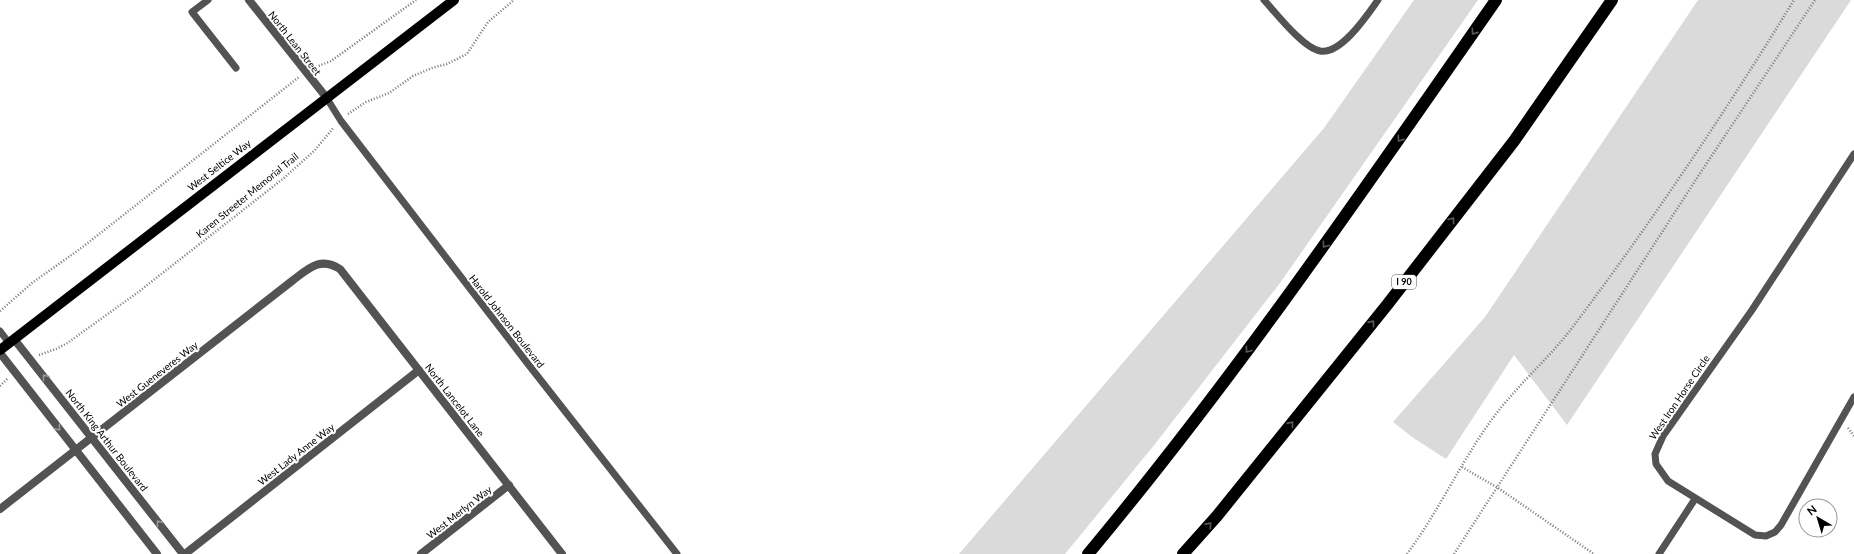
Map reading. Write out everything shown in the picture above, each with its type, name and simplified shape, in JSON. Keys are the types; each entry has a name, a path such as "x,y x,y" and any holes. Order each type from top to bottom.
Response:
{"highway":[{"path":"1088,554 1193,422 1274,315 1496,0"},
{"name":"I 90","path":"1183,554 1217,516 1387,305 1514,141 1612,0"}],"main road":[{"name":"West Seltice Way","path":"0,352 12,341 454,0"}],"street":[{"name":"North Lean Street","path":"249,0 326,98"},
{"name":"West Gueneveres Way","path":"0,509 306,270 320,263 329,263"},
{"name":"North Lancelot Lane","path":"329,263 340,269 562,554"},
{"name":"North King Arthur Boulevard","path":"12,341 31,360 184,554"},
{"path":"0,352 157,554"},
{"name":"West Lady Anne Way","path":"184,554 419,370"},
{"name":"West Merlyn Way","path":"421,554 508,485"}],"lane":[{"path":"208,0 192,12 236,68"},
{"path":"1264,0 1307,45 1320,51 1332,49 1343,41 1360,26 1378,0"},
{"name":"Harold Johnson Boulevard","path":"326,98 341,121 528,364 677,554"},
{"name":"West Iron Horse Circle","path":"1854,154 1752,310 1657,446 1655,454 1656,464 1668,481 1695,499 1754,535 1766,536 1775,532 1792,506 1854,397"},
{"path":"0,331 12,341"},
{"path":"1659,554 1695,499"}],"path":[{"path":"0,311 32,283 84,246 305,72 331,61 416,0"},
{"name":"Karen Streeter Memorial Trail","path":"31,360 38,355 56,350 66,344 137,293 289,174 315,150 328,132 354,110 389,93 413,76 448,64 467,54 488,22 514,0"},
{"path":"1407,554 1491,420 1507,400 1556,348 1598,292 1707,136 1794,0"},
{"path":"1454,554 1498,488 1696,178 1815,0"},
{"path":"0,386 15,373"},
{"path":"1462,467 1498,488 1594,554"}],"shaded area":[{"path":"1414,0 1478,0 1280,283 1155,444 1065,554 959,554 1324,128"},
{"path":"1698,0 1851,0 1567,425 1514,355 1446,459 1412,437 1393,422 1485,317"}]}
